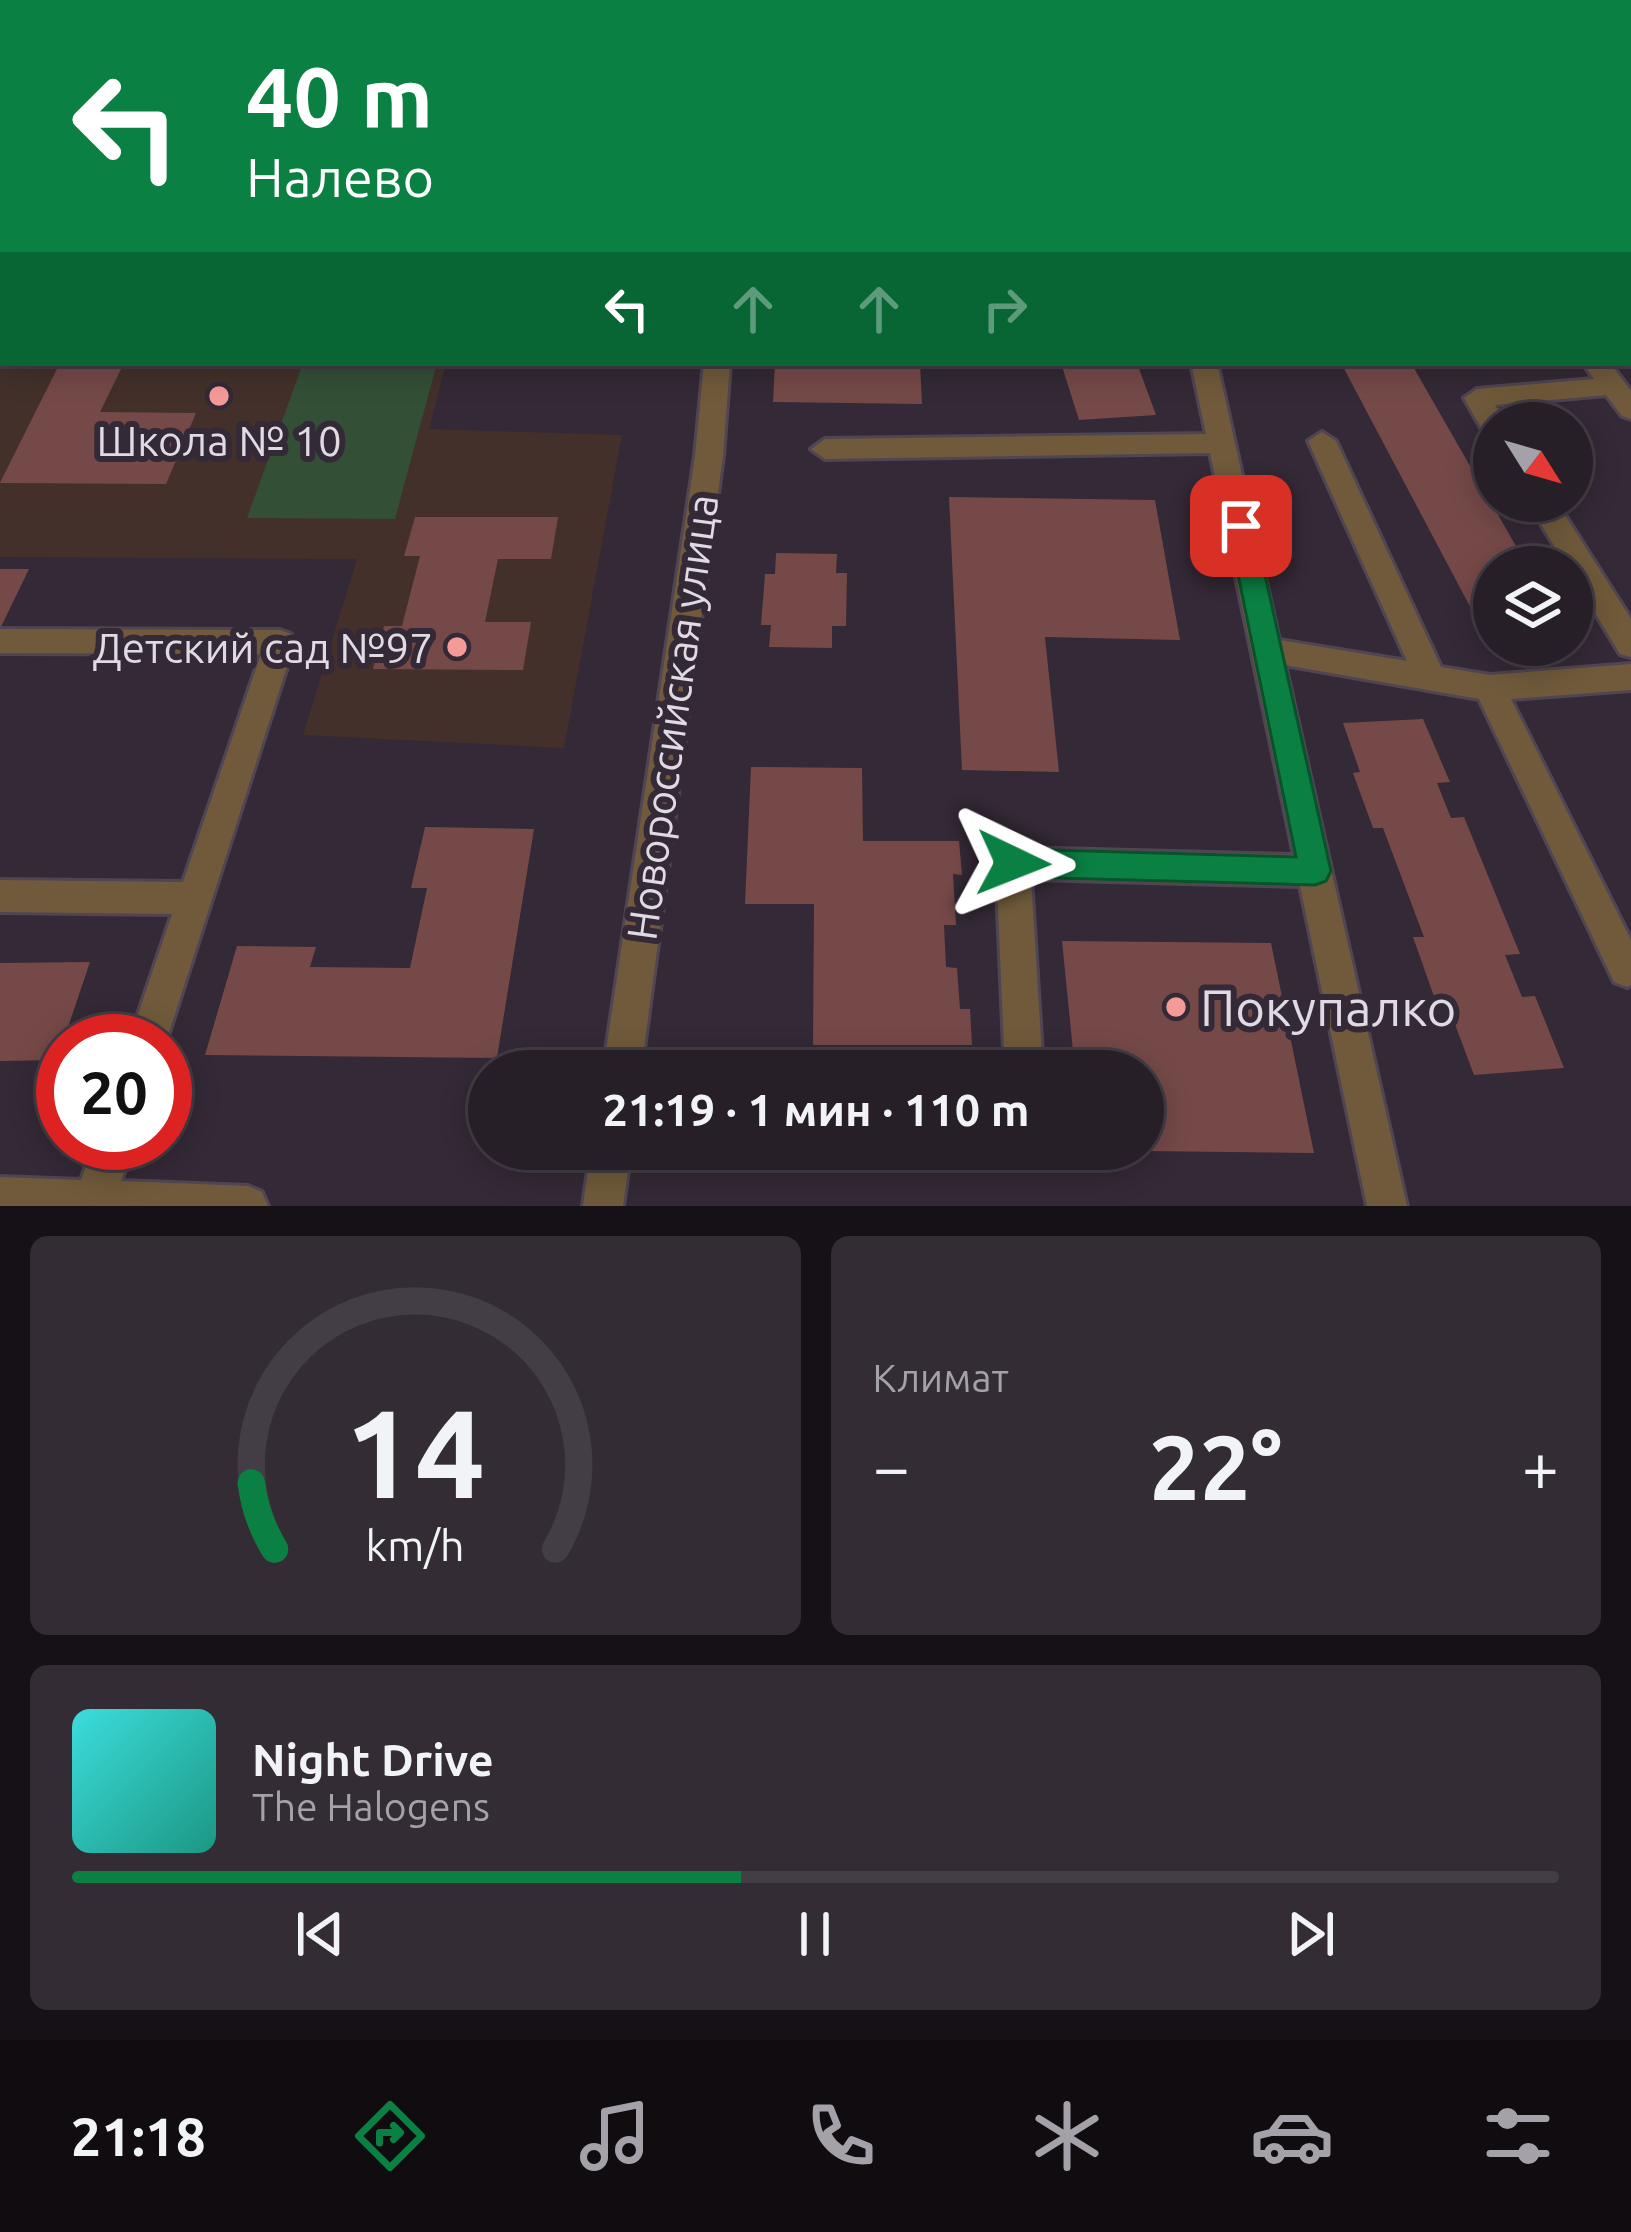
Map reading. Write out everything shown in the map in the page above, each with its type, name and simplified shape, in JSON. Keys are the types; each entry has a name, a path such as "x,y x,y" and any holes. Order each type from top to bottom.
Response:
{"street":[{"name":"Новороссийская улица","path":"625,1050 709,456 717,366"},
{"path":"1205,366 1387,1206"},
{"path":"1598,366 1631,410"},
{"path":"1479,402 1477,398 1613,386"},
{"path":"1322,441 1430,678"},
{"path":"825,449 1224,443"},
{"path":"1554,522 1631,645"},
{"path":"0,641 280,642 157,1014"},
{"path":"1268,650 1490,688 1631,677"},
{"path":"1490,688 1630,972"},
{"path":"1023,1050 1013,863 1315,871"},
{"path":"0,896 195,898"},
{"path":"94,1201 105,1170"},
{"path":"603,1206 608,1170"},
{"path":"0,1197 248,1206"}],"shaded area":[{"path":"0,366 445,366 429,429 622,435 564,748 303,735 357,559 0,557"}],"green space":[{"path":"302,366 436,366 395,519 247,518"}],"building":[{"path":"58,366 123,366 100,412 196,413 166,484 0,483"},
{"path":"775,366 920,366 922,404 773,402"},
{"path":"1062,366 1138,366 1156,415 1079,420"},
{"path":"1343,366 1413,366 1473,471 1473,522 1502,522 1516,546 1473,546 1473,612"},
{"path":"949,497 1155,500 1180,640 1045,637 1059,772 962,770"},
{"name":"Детский сад №97","path":"415,517 558,517 551,559 498,559 485,622 531,622 523,670 373,669 384,626 402,626 420,556 404,556"},
{"path":"776,553 837,554 836,573 847,573 846,626 832,626 832,648 769,647 771,625 761,625 765,574 775,574"},
{"path":"0,569 29,569 0,629"},
{"path":"1423,719 1450,782 1437,783 1451,818 1464,817 1520,954 1505,955 1522,997 1535,996 1564,1068 1474,1075 1447,1003 1437,1005 1413,937 1424,937 1383,828 1373,828 1353,773 1360,772 1343,723"},
{"path":"751,767 862,768 863,841 959,841 962,875 953,874 956,925 944,925 946,967 957,968 960,1009 970,1009 972,1045 813,1045 814,904 745,904"},
{"path":"425,827 534,829 498,1050 468,1050 468,1058 205,1055 237,946 316,947 310,967 410,968 427,888 411,888"},
{"name":"Покупалко","path":"1062,941 1271,943 1314,1153 1164,1151 1164,1050 1073,1050"},
{"path":"90,962 72,1014 36,1014 36,1060 0,1061 0,963"}],"place":[{"name":"Школа № 10","path":"219,396"},
{"name":"Детский сад №97","path":"457,647"},
{"name":"Покупалко","path":"1176,1007"}],"route":[{"path":"1013,863 1315,871 1241,526"}]}
